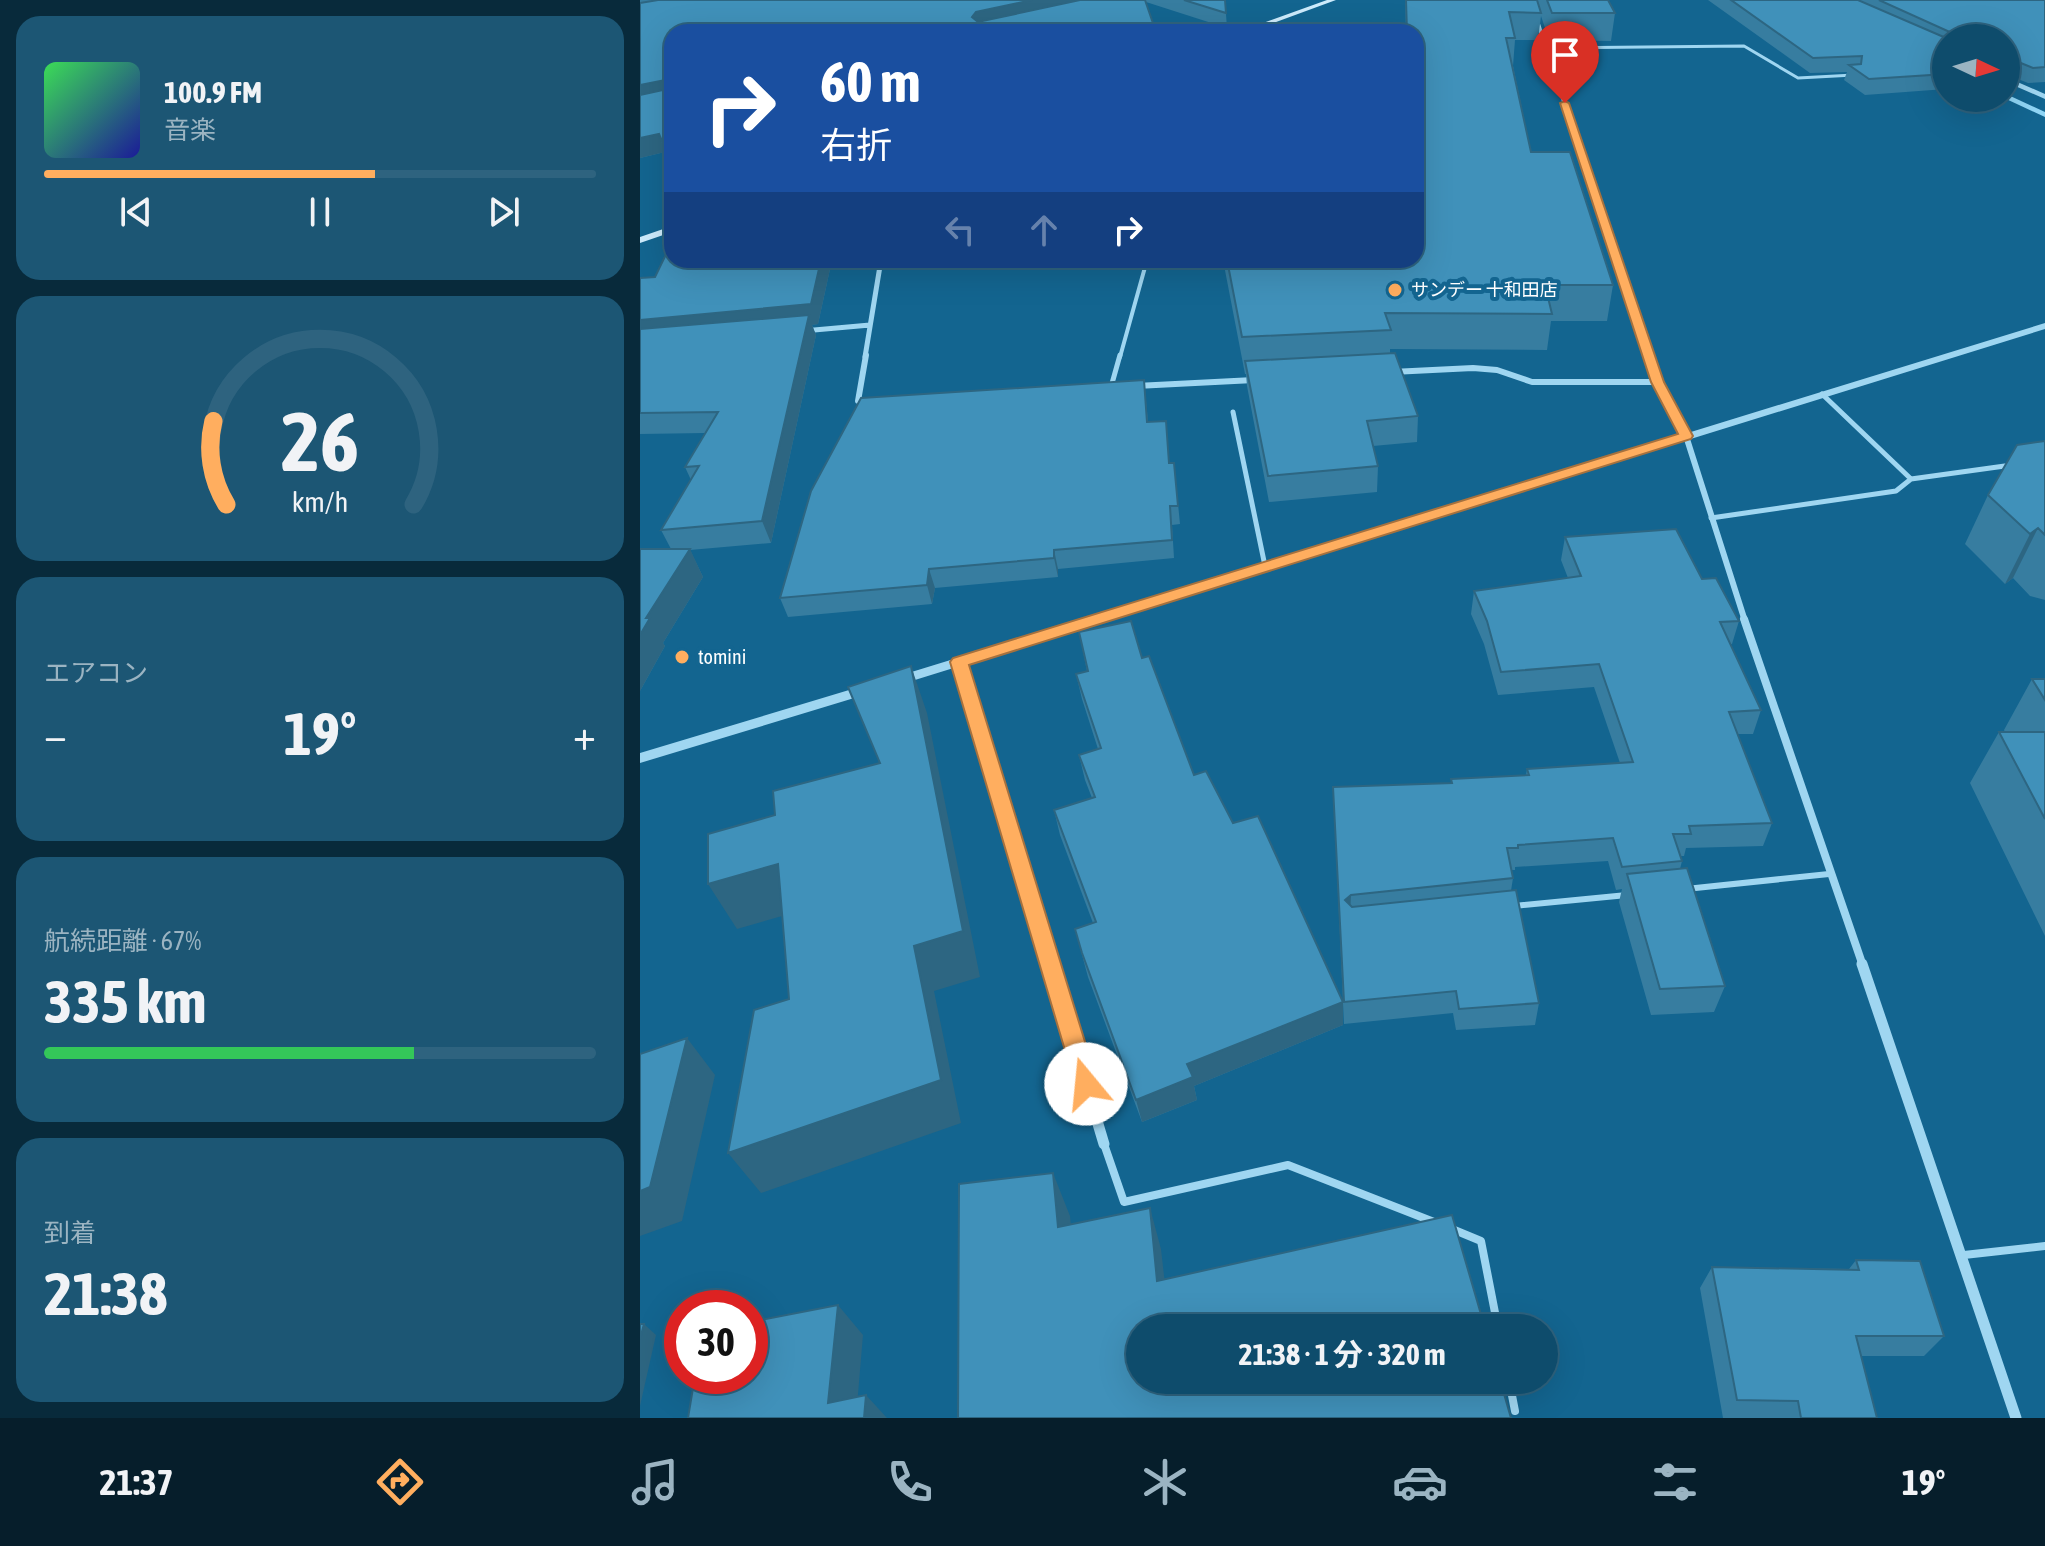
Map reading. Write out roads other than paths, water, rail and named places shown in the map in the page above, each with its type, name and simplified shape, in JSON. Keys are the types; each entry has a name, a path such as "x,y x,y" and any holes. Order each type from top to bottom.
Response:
{"main road":[{"path":"1265,24 1333,0"},
{"path":"640,240 664,232"}],"street":[{"path":"1530,0 1658,382 1686,436 1829,874 1964,1255 2016,1418"},
{"path":"2020,85 2045,97"},
{"path":"874,400 858,401 880,268"},
{"path":"794,332 870,325"},
{"path":"640,758 2045,326"},
{"path":"1378,373 1473,368 1497,370 1532,382 1658,382"},
{"path":"1095,388 1268,379"},
{"path":"959,662 1104,1144"}],"lane":[{"path":"1546,48 1744,46 1798,78 1855,75"},
{"path":"1111,387 1145,268"},
{"path":"1822,394 1911,479"},
{"path":"1233,412 1265,566"},
{"path":"1711,518 1896,491 1911,479 2015,464"},
{"path":"1675,890 1829,874"},
{"path":"1505,907 1644,893"},
{"path":"1104,1144 1124,1202 1288,1165 1481,1241 1495,1314"},
{"path":"1964,1255 2045,1246"},
{"path":"1512,1394 1515,1411"}],"waterway":[{"path":"2020,103 2045,115"}],"place":[{"name":"サンデー 十和田店","path":"1395,290"},
{"name":"tomini","path":"682,657"}]}
